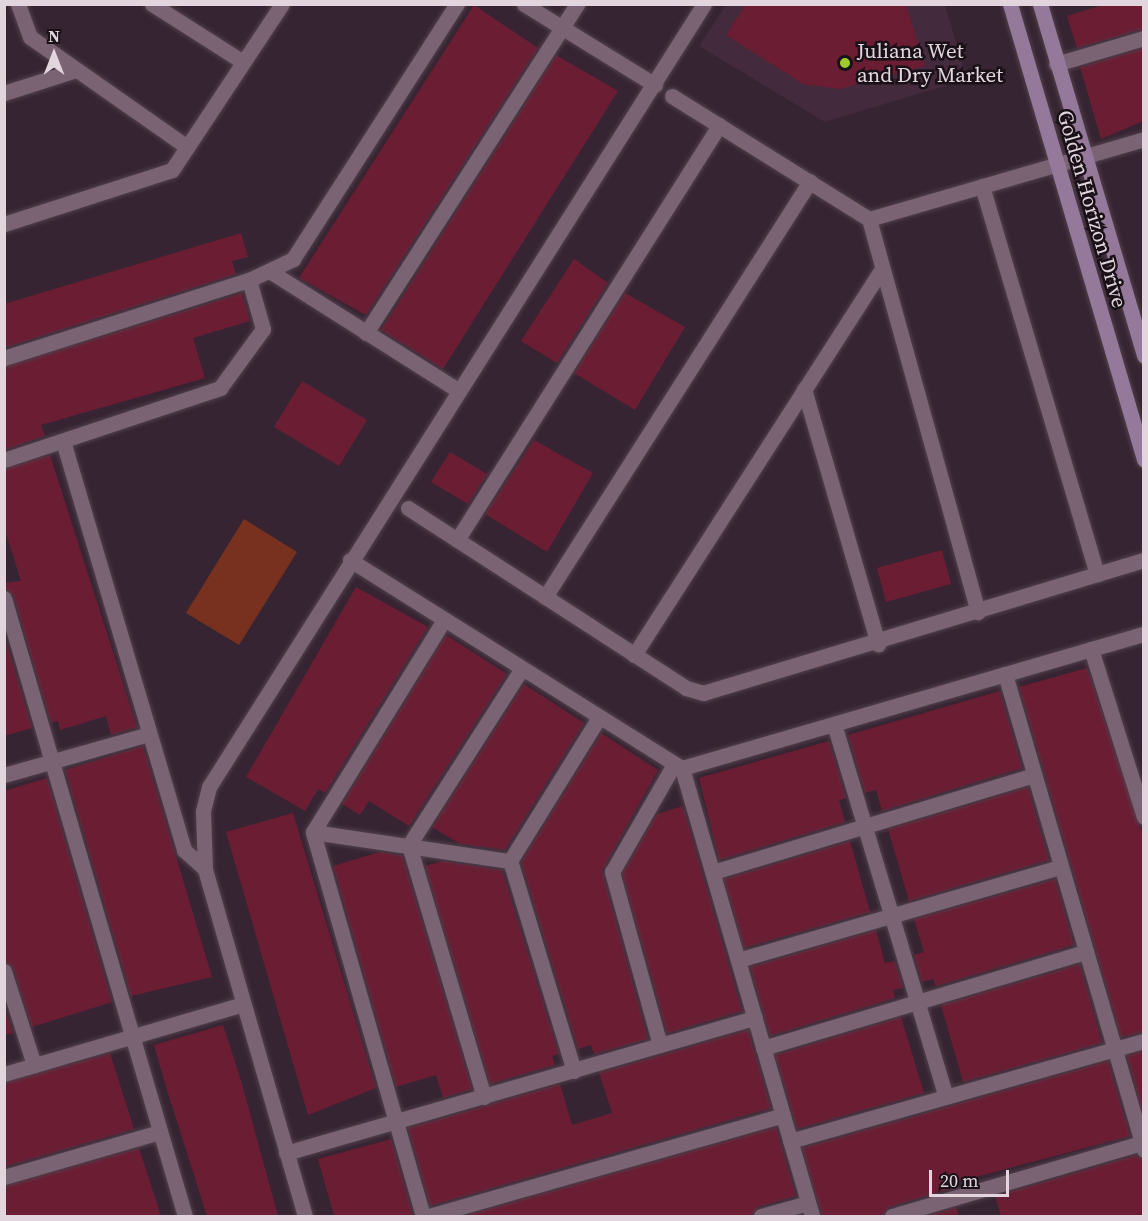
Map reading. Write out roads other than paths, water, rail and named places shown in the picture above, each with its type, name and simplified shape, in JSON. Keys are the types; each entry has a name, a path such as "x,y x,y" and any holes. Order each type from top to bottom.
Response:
{"street":[{"path":"18,4 30,37 187,147"},
{"path":"152,4 243,62"},
{"path":"4,224 172,170 282,4"},
{"path":"4,357 271,272 306,246 457,4"},
{"path":"524,4 655,85"},
{"path":"366,333 577,4"},
{"path":"305,1216 205,869 203,811 209,787 350,560 655,85 704,4"},
{"name":"Golden Horizon Drive","path":"1010,4 1143,460"},
{"name":"Golden Horizon Drive","path":"1040,4 1143,356"},
{"path":"1056,64 1143,38"},
{"path":"4,93 76,70"},
{"path":"672,96 869,219 978,612"},
{"path":"457,540 719,125"},
{"path":"869,219 1143,139"},
{"path":"545,597 810,181"},
{"path":"982,186 1097,574"},
{"path":"634,655 882,269"},
{"path":"271,272 459,392"},
{"path":"4,460 220,387 263,329 249,280"},
{"path":"804,389 878,644"},
{"path":"63,441 184,850 205,869"},
{"path":"408,508 634,655 703,693 878,644 1143,560"},
{"path":"350,560 598,719 678,766 713,872 810,1210 761,1216"},
{"path":"4,598 185,1216"},
{"path":"423,1216 313,832 444,620"},
{"path":"660,1045 612,872 678,766 834,724 1143,634"},
{"path":"1091,649 1143,817"},
{"path":"484,1097 409,845 521,670"},
{"path":"892,1216 1142,1147 1005,674"},
{"path":"574,1071 510,861 598,719"},
{"path":"834,724 946,1097"},
{"path":"4,776 149,734"},
{"path":"713,872 1035,776"},
{"path":"313,832 510,861"},
{"path":"738,960 1061,867"},
{"path":"763,1047 1086,951"},
{"path":"4,971 34,1065"},
{"path":"4,1074 132,1034 243,1004"},
{"path":"286,1153 754,1018"},
{"path":"790,1141 1143,1041"},
{"path":"429,1216 783,1115"},
{"path":"4,1177 160,1132"}],"place":[{"name":"Juliana Wet and Dry Market","path":"845,63"}]}
